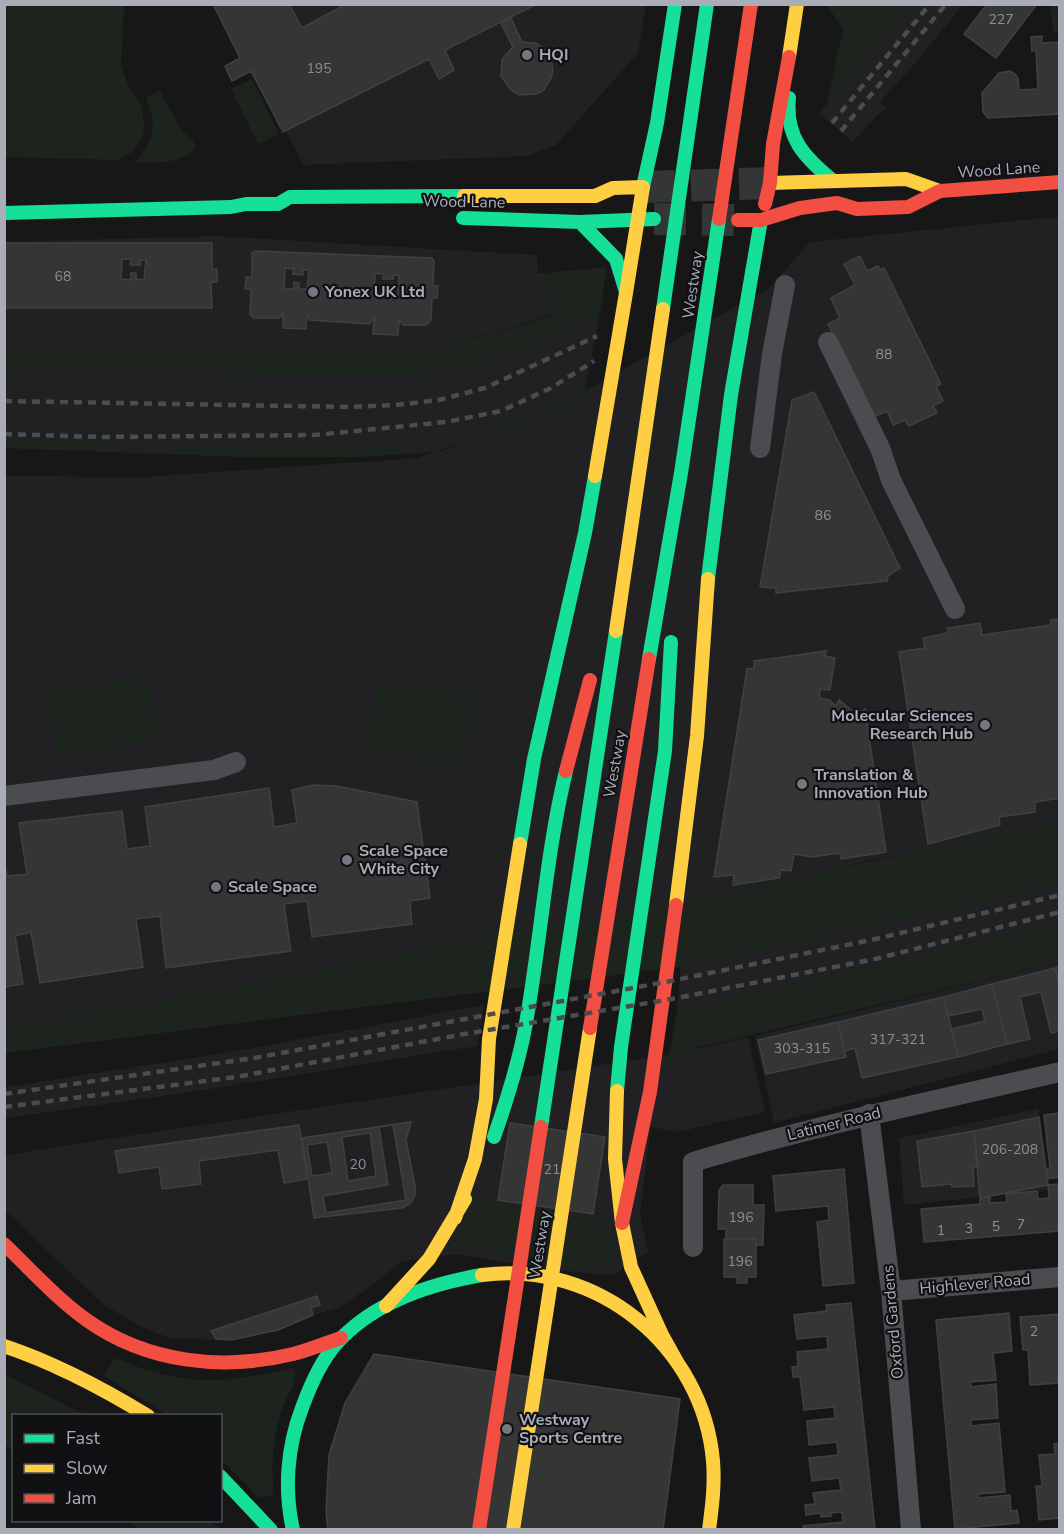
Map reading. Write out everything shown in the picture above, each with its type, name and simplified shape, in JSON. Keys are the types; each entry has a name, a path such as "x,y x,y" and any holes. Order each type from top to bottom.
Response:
{"main road":[{"path":"455,1218 476,1159 486,1099 489,1039 534,759 585,533 637,219 657,123 675,4"},
{"name":"Westway","path":"479,1530 587,823 707,4"},
{"name":"Westway","path":"513,1530 619,838 681,473 751,4"},
{"path":"622,1223 650,1092 659,1037 697,736 709,567 731,396 761,220 770,183 773,144 797,4"},
{"path":"789,57 789,123 807,157 832,180"},
{"name":"Wood Lane","path":"770,183 906,179 940,191"},
{"name":"Wood Lane","path":"738,220 761,220 800,208 837,202 857,210 908,207 940,191 1059,182"},
{"name":"Wood Lane","path":"4,213 231,207 246,204 278,204 290,196 595,196 613,188 643,187"},
{"path":"278,204 288,214"},
{"path":"841,221 857,210"},
{"name":"Wood Lane","path":"447,218 580,222 654,219"},
{"path":"580,222 616,259 626,293"},
{"path":"754,261 762,248 771,241"},
{"path":"675,589 681,473"},
{"path":"602,630 632,517"},
{"path":"672,624 665,751 621,1047 616,1104 615,1158 622,1223 631,1267 662,1335 697,1395 709,1433 715,1468 713,1514 709,1530"},
{"path":"4,1244 88,1321 123,1342 169,1359 198,1363 226,1363 285,1356 341,1338 386,1306 429,1259 455,1218 483,1164 508,1104 523,1041 554,829 594,664"},
{"path":"386,1306 434,1287 470,1278 507,1273 542,1277 598,1293 653,1333 677,1362"},
{"path":"293,1530 288,1490 291,1451 300,1412 318,1372 341,1338"},
{"path":"4,1346 42,1358 101,1386 145,1414"},
{"path":"222,1478 271,1530"}],"street":[{"path":"760,448 772,354 785,285"},
{"path":"828,342 880,448 891,480 955,609"},
{"path":"4,796 214,770 236,762"},
{"name":"Latimer Road","path":"693,1246 693,1162 869,1114 1059,1072"},
{"name":"Oxford Gardens","path":"869,1114 891,1291 911,1530"},
{"name":"Highlever Road","path":"891,1291 1059,1277"}],"shaded area":[{"path":"5,4 124,5 121,66 128,85 142,107 144,122 143,136 134,151 118,160 5,157"},
{"path":"213,5 646,5 638,53 556,145 528,156 303,165 251,72 232,81 225,66 240,58"},
{"path":"827,5 913,5 827,104 843,29"},
{"path":"913,5 963,5 880,102 886,107 852,142 819,113"},
{"path":"1050,5 1059,5 1059,31 1053,32"},
{"path":"252,79 279,134 258,144 231,89"},
{"path":"160,91 181,130 193,141 195,148 175,160 136,162 147,146 152,131 152,115 146,97"},
{"path":"1059,218 1059,820 950,846 871,860 788,879 5,1030 5,476 143,477 418,458 435,452 362,457 247,457 5,448 5,372 413,376 479,364 599,318 586,385 512,421 441,445 438,452 531,421 769,288 810,242"},
{"path":"216,236 537,255 538,273 545,273 556,314 442,347 383,354 5,353 4,242"},
{"path":"607,267 599,318 479,364 413,376 5,372 5,353 383,354 442,347 556,315 545,273"},
{"path":"586,385 583,400 512,429 437,451 362,457 247,457 5,448 5,440 252,445 441,445 512,421"},
{"path":"149,675 158,741 57,756 48,689"},
{"path":"378,681 478,697 466,765 367,749"},
{"path":"1059,820 1059,884 1002,899 686,966 5,1053 4,1030 788,879"},
{"path":"1059,884 1059,922 677,1010 681,967 1002,899"},
{"path":"1059,922 1059,962 696,1048 682,1055 667,1067 677,1010"},
{"path":"1059,962 1059,1049 774,1123 755,1036"},
{"path":"484,1005 477,1046 185,1093 5,1118 5,1087 225,1053"},
{"path":"748,1037 765,1112 678,1132 651,1127 640,1213 648,1252 612,1276 525,1266 457,1254 402,1261 339,1308 313,1315 278,1330 231,1340 176,1339 140,1326 104,1305 5,1210 4,1157 35,1150 674,1054"},
{"path":"1038,1109 1048,1190 904,1205 899,1138"},
{"path":"478,1196 604,1223 613,1231 615,1248 612,1261 603,1269 585,1271 457,1247 436,1237"},
{"path":"115,1358 161,1374 202,1380 245,1378 292,1368 295,1372 294,1381 279,1418 275,1439 274,1495 259,1498 222,1460 222,1414 166,1414 104,1376"},
{"path":"6,1375 83,1414 12,1414 12,1449 5,1445 4,1379"},
{"path":"131,1522 212,1522 220,1529 138,1529"}],"building":[{"path":"213,4 289,4 302,28 346,4 537,4 445,50 454,70 439,79 429,59 283,132 251,71 232,81 225,66 240,58"},
{"path":"987,4 1037,4 996,58 964,34"},
{"name":"HQI","path":"511,18 522,42 536,43 551,57 553,71 551,78 544,90 536,94 519,95 511,90 501,76 502,59 513,47 501,23"},
{"path":"1042,36 1042,43 1060,42 1060,114 988,118 983,112 982,93 999,73 1010,71 1015,74 1018,78 1019,90 1038,89 1036,51 1032,51 1031,37"},
{"path":"4,243 212,243 212,269 217,269 217,282 211,282 212,308 4,308","holes":["122,259 131,259 130,265 140,265 140,260 146,260 144,280 136,279 136,273 131,273 131,280 121,279"]},
{"name":"Yonex UK Ltd","path":"256,251 432,258 434,261 433,286 438,286 437,298 432,298 431,320 426,325 403,325 399,320 398,335 373,334 374,318 369,324 310,320 307,315 306,329 283,328 283,313 279,318 254,318 250,314 251,289 245,289 246,277 252,277 252,253","holes":["285,268 294,269 293,274 303,275 303,270 309,270 307,289 299,289 299,283 294,282 294,289 284,289","375,273 384,274 383,279 393,279 393,275 399,275 398,294 389,294 389,287 384,287 384,294 374,294"]},
{"path":"860,256 867,271 878,266 880,270 884,268 941,384 936,386 943,401 933,406 937,413 909,426 905,420 893,425 887,411 874,417 828,324 840,318 831,298 855,285 844,264"},
{"path":"814,392 900,568 888,576 887,581 776,593 776,588 760,587 792,400"},
{"name":"Molecular Sciences Research Hub","path":"1060,619 1060,798 1035,802 1035,812 999,817 1000,825 928,844 899,652 925,648 923,638 948,633 947,628 980,623 982,635 1051,625 1051,620"},
{"name":"Translation & Innovation Hub","path":"826,651 825,656 835,658 830,690 820,689 819,698 829,700 836,706 839,700 858,716 865,709 886,852 841,859 840,853 812,857 794,854 791,871 781,870 779,878 733,885 734,875 714,877 747,669 754,668 754,661"},
{"name":"Scale Space","path":"313,785 336,786 417,802 430,898 410,901 412,924 312,937 307,901 284,904 291,951 166,968 160,916 136,919 143,967 40,983 31,932 15,936 23,984 4,987 4,862 7,876 27,874 19,823 122,811 127,849 150,846 145,807 269,788 274,827 297,823 292,790"},
{"path":"1060,966 1060,989 1055,968"},
{"path":"1055,968 1060,989 1060,1031 1051,1033 1041,992 1020,997 1030,1039 1007,1044 992,984"},
{"path":"992,984 1007,1044 958,1057 951,1029 985,1021 982,1009 948,1016 944,997"},
{"path":"944,997 958,1057 862,1078 855,1048 845,1051 838,1022"},
{"path":"838,1022 846,1057 766,1074 758,1040"},
{"path":"1060,1113 1060,1177 1047,1179 1046,1169 1050,1168 1044,1115"},
{"path":"1039,1117 1048,1185 980,1198 974,1131"},
{"path":"411,1122 406,1140 415,1186 415,1195 411,1203 402,1208 314,1218 302,1138"},
{"path":"510,1123 605,1137 593,1214 498,1200"},
{"path":"299,1125 308,1179 284,1183 278,1150 199,1161 201,1184 162,1189 159,1167 119,1173 115,1151"},
{"path":"393,1125 406,1200 326,1213 323,1196 388,1185 379,1127"},
{"path":"974,1131 978,1167 973,1167 974,1186 952,1187 951,1184 922,1187 917,1141"},
{"path":"370,1133 376,1176 348,1181 342,1137"},
{"path":"327,1142 332,1173 312,1176 307,1145"},
{"path":"844,1169 854,1283 823,1286 817,1222 829,1220 828,1206 776,1211 773,1176"},
{"path":"1058,1184 1060,1231 924,1242 921,1209 980,1204 980,1198 990,1197 990,1203 1007,1202 1006,1194 1037,1191 1038,1199 1049,1198 1048,1185"},
{"path":"723,1185 753,1185 753,1205 764,1205 763,1245 756,1245 756,1239 726,1239 726,1229 718,1229 719,1190"},
{"path":"724,1239 756,1239 756,1277 747,1277 747,1283 737,1283 737,1277 724,1277"},
{"path":"317,1296 320,1305 311,1308 313,1315 278,1330 231,1340 216,1339 211,1331"},
{"path":"851,1303 875,1530 804,1530 803,1526 843,1522 842,1512 830,1513 831,1516 821,1517 821,1513 806,1515 805,1505 815,1504 813,1493 841,1490 839,1478 812,1481 809,1458 838,1455 837,1442 809,1445 807,1421 835,1418 834,1407 804,1410 800,1377 793,1377 792,1367 798,1366 797,1352 828,1349 827,1336 797,1339 794,1315 827,1311 826,1305"},
{"path":"1009,1313 1012,1351 993,1353 996,1380 970,1382 971,1387 996,1384 998,1418 971,1420 971,1426 999,1423 1005,1492 978,1494 978,1498 1010,1495 1011,1511 1017,1510 1019,1523 955,1529 936,1320"},
{"path":"1060,1314 1060,1383 1030,1385 1028,1350 1023,1350 1020,1317"},
{"name":"Westway Sports Centre","path":"374,1354 680,1399 663,1530 328,1530 326,1511 329,1455 345,1403"},
{"path":"1060,1443 1060,1518 1039,1520 1036,1486 1042,1486 1039,1455 1055,1454 1054,1444"}],"tunnel":[{"path":"643,187 770,183"},
{"path":"654,219 738,220"}],"railway":[{"path":"832,123 930,4"},
{"path":"841,131 946,4"},
{"path":"4,401 348,407 396,405 439,400 485,388 597,336"},
{"path":"4,434 101,437 315,435 446,422 501,411 551,388 594,361"},
{"path":"4,1094 254,1058 676,980 871,940 1060,895"},
{"path":"4,1107 236,1077 459,1035 677,998 875,959 1060,912"}],"traffic: fast":[{"path":"643,187 657,123 675,4"},
{"path":"663,309 707,4"},
{"path":"789,98 790,124 798,145 832,180"},
{"path":"4,213 231,207 246,204 278,204 290,197 464,196"},
{"path":"463,218 580,222 654,219"},
{"path":"649,659 681,473 719,219"},
{"path":"708,579 731,395 761,220"},
{"path":"580,222 616,259 626,292"},
{"path":"520,844 534,759 585,533 595,476"},
{"path":"541,1127 616,631"},
{"path":"617,1091 621,1047 665,751 671,642"},
{"path":"494,1137 523,1038 553,834 566,771"},
{"path":"293,1530 288,1500 288,1469 293,1438 308,1391 330,1351 351,1329 384,1306 422,1290 482,1275"},
{"path":"222,1478 271,1530"}],"traffic: slow":[{"path":"789,57 797,4"},
{"path":"770,183 906,179 940,191"},
{"path":"464,196 595,196 613,188 643,187 626,293"},
{"path":"595,476 626,293"},
{"path":"616,631 663,309"},
{"path":"676,905 697,736 708,579"},
{"path":"455,1218 475,1159 486,1099 489,1039 520,844"},
{"path":"513,1530 590,1028"},
{"path":"617,1091 615,1159 622,1223 631,1267 677,1362"},
{"path":"386,1306 429,1259 465,1199"},
{"path":"482,1275 525,1274 565,1282 603,1297 637,1319 666,1348 689,1381 705,1419 714,1470 709,1530"},
{"path":"4,1346 78,1377 144,1414"}],"traffic: jam":[{"path":"719,219 751,4"},
{"path":"765,204 789,57"},
{"path":"738,220 761,220 800,208 837,203 857,209 908,207 940,191 1060,182"},
{"path":"590,1028 649,659"},
{"path":"566,771 590,680"},
{"path":"622,1223 650,1092 676,905"},
{"path":"479,1530 541,1127"},
{"path":"4,1244 55,1294 88,1321 111,1335 161,1354 187,1360 240,1362 293,1354 341,1338"}],"place":[{"name":"HQI","path":"527,55"},
{"name":"Yonex UK Ltd","path":"313,292"},
{"name":"Molecular Sciences Research Hub","path":"985,725"},
{"name":"Translation & Innovation Hub","path":"802,784"},
{"name":"Scale Space White City","path":"347,860"},
{"name":"Scale Space","path":"216,887"},
{"name":"Westway Sports Centre","path":"507,1429"}]}
